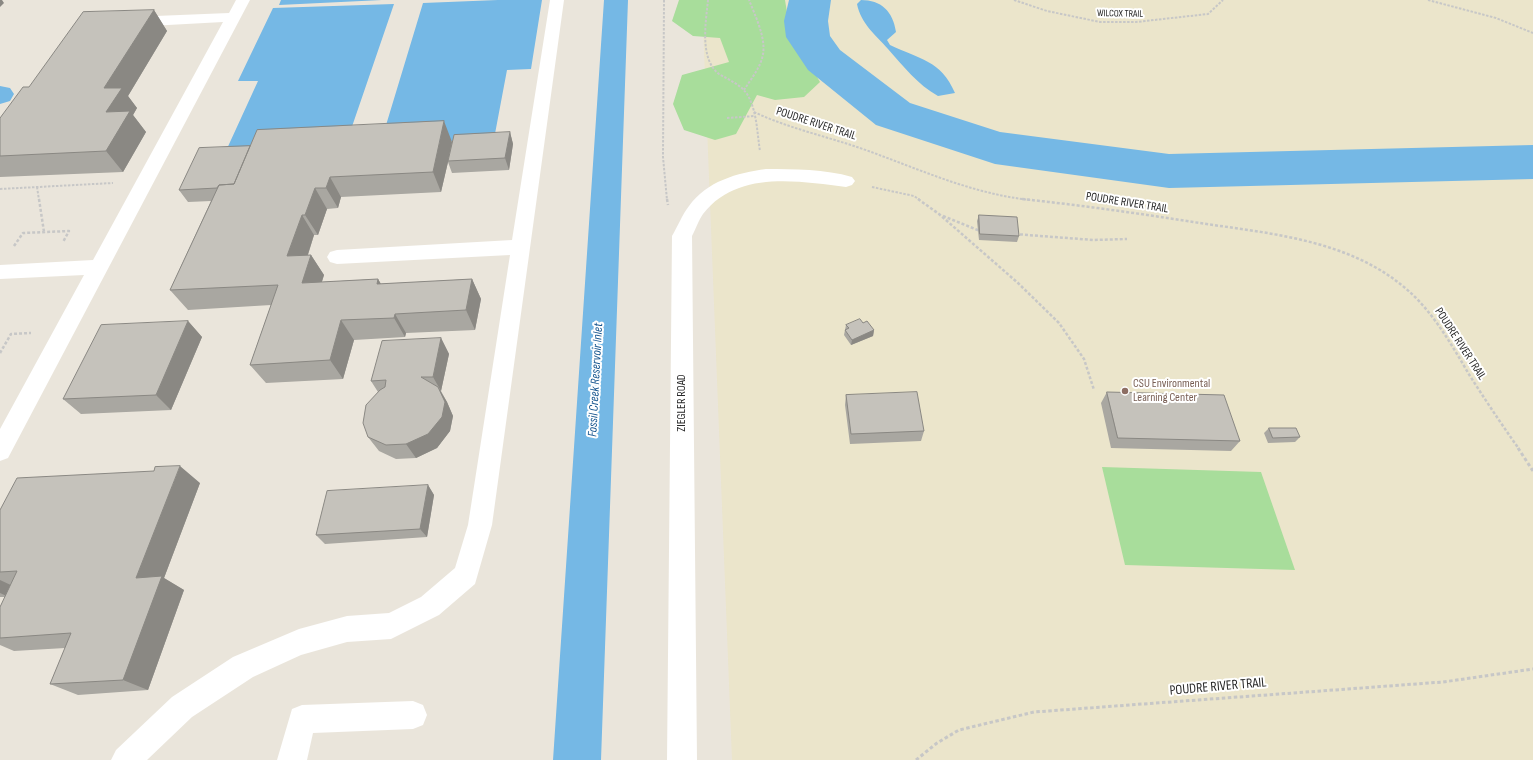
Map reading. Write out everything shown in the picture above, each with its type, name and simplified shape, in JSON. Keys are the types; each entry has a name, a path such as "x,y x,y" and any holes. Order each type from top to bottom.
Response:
{"street":[{"path":"0,451 243,0"},
{"path":"126,760 182,707 243,666 299,642 347,629 391,626 430,606 466,576 480,524 557,0"},
{"path":"120,22 234,17"},
{"name":"ZIEGLER ROAD","path":"682,760 682,236 697,209 721,187 749,177 785,174 846,181"},
{"path":"337,257 521,247"},
{"path":"0,272 99,267"},
{"path":"292,760 302,719 413,715"}],"path":[{"path":"664,0 665,48 663,157 667,203 682,236"},
{"path":"708,0 706,24 709,60 715,70 744,90 755,116 762,176"},
{"path":"744,90 755,74 763,53 755,16 749,0"},
{"name":"WILCOX TRAIL","path":"1014,0 1047,11 1100,22 1136,22 1208,14 1223,0"},
{"path":"1428,0 1496,18 1533,33"},
{"name":"POUDRE RIVER TRAIL","path":"754,112 769,119 860,148 974,190 1020,199 1088,206 1298,238 1347,253 1380,271 1401,285 1430,313 1533,471"},
{"path":"727,118 755,116"},
{"path":"846,181 914,196 938,214 1018,283 1059,323 1084,359 1094,390"},
{"path":"0,189 118,183"},
{"path":"37,187 44,232"},
{"path":"938,214 975,230 982,231"},
{"path":"12,249 22,233 69,231 61,248"},
{"path":"1010,234 1093,240 1127,239"},
{"path":"0,353 11,334 34,332"},
{"name":"POUDRE RIVER TRAIL","path":"916,760 937,743 959,730 1034,712 1443,682 1533,669"}],"shaded area":[{"name":"CSU Environmental Learning Center","path":"702,0 1533,0 1533,760 732,760"}],"green space":[{"path":"679,0 785,0 790,31 820,82 804,97 775,100 757,95 736,134 715,140 684,130 673,104 682,75 729,62 720,38 693,36 672,21"},
{"path":"1102,467 1261,472 1295,570 1125,565"}],"water":[{"path":"281,0 382,0 279,5"},
{"path":"542,0 531,69 507,70 494,139 380,145 423,3"},
{"path":"861,0 874,2 885,8 889,13 896,32 887,40 890,45 920,58 936,67 949,82 955,93 938,96 911,75 865,23 857,4"},
{"path":"394,4 345,147 225,153 258,81 238,81 273,8"}],"building":[{"path":"154,10 104,88 122,88 106,112 130,111 106,151 0,156 0,118 23,87 29,87 83,12"},
{"path":"444,121 433,172 330,177 326,188 315,188 305,215 302,215 287,256 311,255 302,283 378,279 377,284 472,279 466,310 395,314 394,318 341,320 330,360 250,365 278,285 170,290 219,185 234,184 257,130"},
{"path":"510,132 505,158 448,161 454,135"},
{"path":"250,146 234,184 219,185 217,188 179,190 199,148"},
{"path":"979,215 1017,217 1019,236 980,234"},
{"path":"860,319 863,323 867,321 874,330 852,340 845,330 849,328 846,325"},
{"path":"188,321 156,395 63,399 101,325"},
{"path":"441,338 433,377 421,377 438,387 445,402 442,417 428,434 406,444 386,445 368,437 363,423 366,405 380,390 385,387 386,380 371,381 382,341"},
{"path":"917,392 924,431 851,434 846,395"},
{"path":"1107,392 1224,395 1240,441 1118,438"},
{"path":"1269,428 1296,428 1300,437 1273,438"},
{"path":"180,466 136,578 162,576 123,680 50,684 71,633 0,638 0,607 17,571 0,572 0,510 17,478 154,471 155,467"},
{"path":"428,485 420,529 316,535 327,491"}],"waterway":[{"name":"Fossil Creek Reservoir Inlet","path":"577,760 616,0"},
{"path":"810,0 806,21 808,37 824,60 893,114 995,148 1169,171 1533,162"}],"place":[{"name":"CSU Environmental Learning Center","path":"1125,391"}]}
